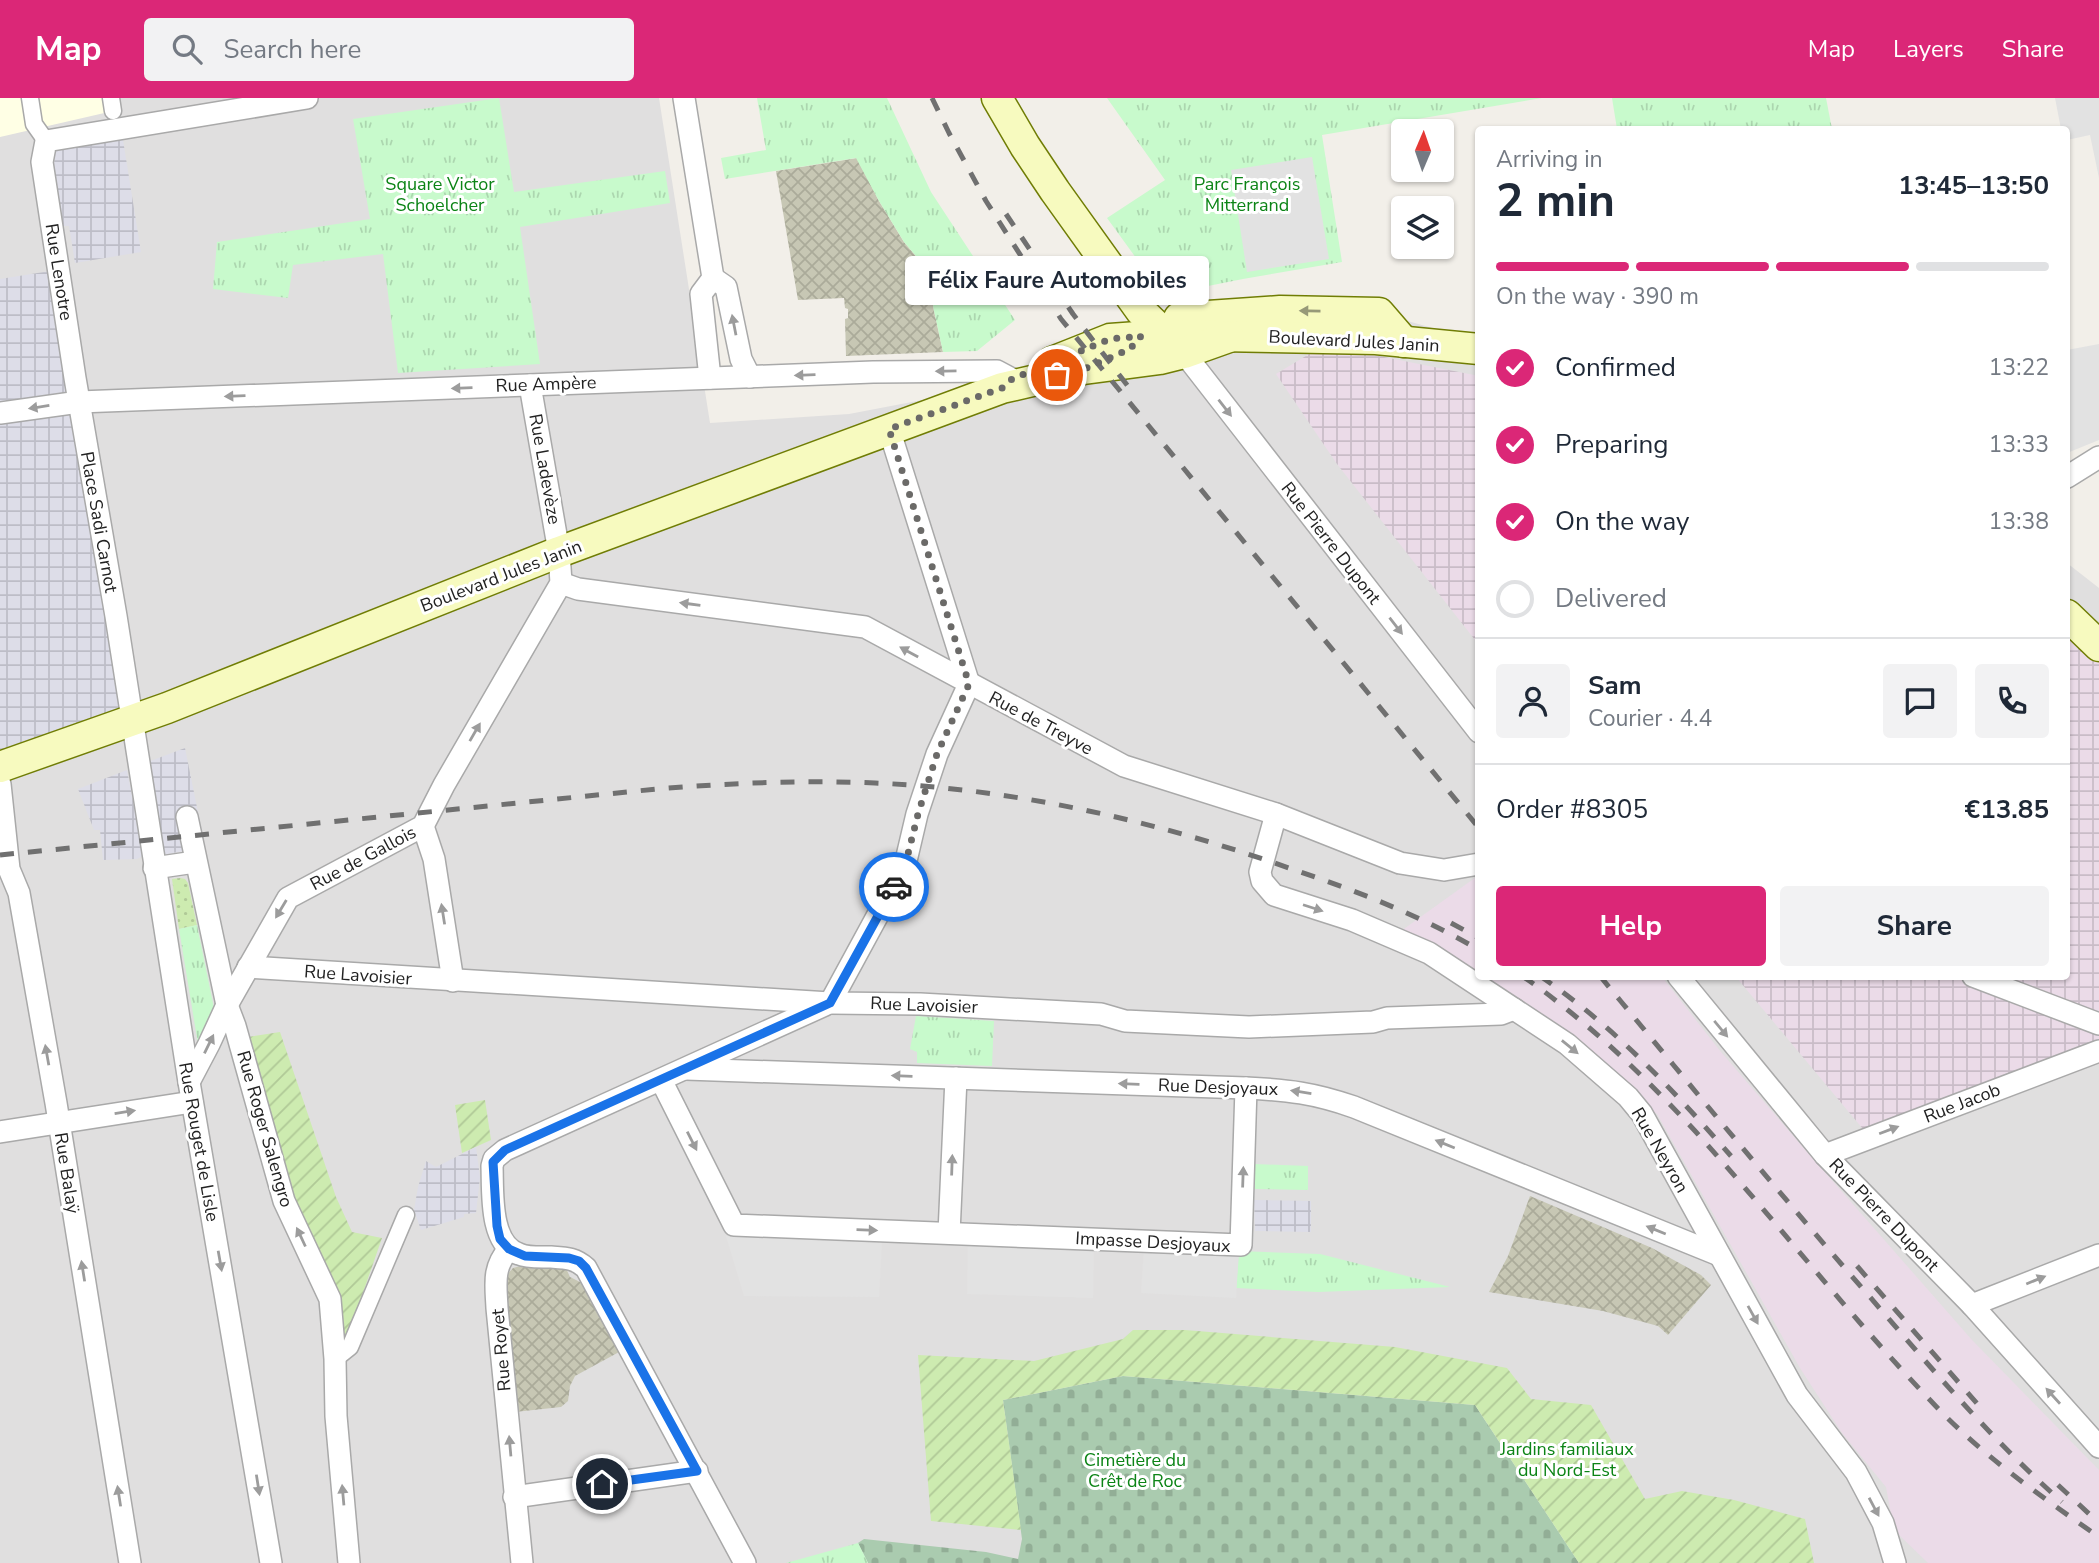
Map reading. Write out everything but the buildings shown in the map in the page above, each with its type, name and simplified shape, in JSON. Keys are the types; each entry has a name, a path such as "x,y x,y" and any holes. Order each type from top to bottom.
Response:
{"main road":[{"path":"997,98 1055,191 1158,334 1166,317 1280,311 1378,313 1404,342"},
{"path":"1110,339 1119,316 1120,282"},
{"name":"Boulevard Jules Janin","path":"1007,384 1084,369 1160,359 1158,334"},
{"name":"Boulevard Jules Janin","path":"1084,369 1158,334"},
{"name":"Boulevard Jules Janin","path":"0,767 131,721 559,552 1007,384 1110,339 1158,334 1306,336 1475,349"},
{"path":"2070,618 2099,646"}],"street":[{"path":"30,98 34,124 46,141 307,98"},
{"path":"684,98 713,278 701,294 710,378"},
{"name":"Rue Lenotre","path":"46,141 42,162 79,402"},
{"path":"713,278 726,287 741,359 750,377"},
{"name":"Rue Pierre Dupont","path":"1158,334 1475,727"},
{"name":"Rue Ampère","path":"79,402 968,370 997,371 1007,384"},
{"name":"Rue Ladevèze","path":"530,385 559,552"},
{"path":"0,414 79,402"},
{"name":"Place Sadi Carnot","path":"79,402 131,721"},
{"path":"745,1563 586,1268 579,1261 569,1258 525,1256 509,1249 500,1239 492,1166 494,1159 505,1150 830,1003 905,866 937,754 969,684 889,429"},
{"path":"2070,475 2099,457"},
{"path":"559,552 561,583"},
{"name":"Rue de Treyve","path":"561,583 578,589 865,627 1124,766 1276,814 1400,863 1444,870 1475,865"},
{"name":"Rue de Gallois","path":"190,1092 226,1005 288,898 423,826 561,583"},
{"name":"Rue Rouget de Lisle","path":"131,721 190,1092 271,1563"},
{"name":"Rue Balaÿ","path":"0,783 9,869 19,893 130,1563"},
{"name":"Rue Neyron","path":"1276,814 1260,872 1262,881 1275,895 1352,920 1429,953 1567,1044 1629,1097 1642,1114 1797,1395 1856,1472 1883,1523 1895,1563"},
{"name":"Rue Roger Salengro","path":"187,817 226,1005 235,1026 284,1201 330,1299 336,1416 349,1563"},
{"path":"423,826 434,859 453,981"},
{"path":"154,868 195,862"},
{"name":"Rue Lavoisier","path":"248,967 830,1003 920,1004 1101,1014 1125,1021 1249,1027 1501,1014 1514,1009"},
{"name":"Rue Pierre Dupont","path":"1681,980 1825,1154 1972,1306 2099,1447"},
{"path":"1984,980 2099,1024"},
{"name":"Rue Jacob","path":"1825,1154 2099,1051"},
{"name":"Rue Desjoyaux","path":"685,1069 1246,1088 1325,1096 1719,1255"},
{"path":"949,1233 956,1078"},
{"name":"Impasse Desjoyaux","path":"661,1080 734,1224 1241,1245 1246,1088"},
{"path":"0,1132 58,1123 190,1092"},
{"path":"335,1359 350,1347 406,1215"},
{"name":"Rue Royet","path":"509,1249 496,1270 496,1285 522,1563"},
{"path":"1972,1306 2099,1255"},
{"path":"514,1497 697,1471"}],"shaded area":[{"path":"0,98 659,98 710,423 849,414 1379,313 1475,340 1475,980 2070,980 2070,565 2099,588 2099,1563 0,1563"},
{"path":"0,98 111,98 113,111 0,137"},
{"path":"2055,98 2099,98 2099,178 2090,135 2070,139 2070,126 2060,126"},
{"path":"123,140 141,252 75,263 69,226 63,226 54,166 55,153 58,148"},
{"path":"1312,157 1329,259 1247,272 1231,170"},
{"path":"857,158 904,242 943,288 933,306 943,352 846,356 845,319 848,318 848,309 845,308 844,298 798,300 776,171"},
{"path":"50,271 126,708 0,752 0,279"},
{"path":"2099,344 2099,440 2070,452 2070,349"},
{"path":"1324,345 1475,375 1475,640 1337,464 1276,374"},
{"path":"2070,634 2099,651 2099,1054 1873,1141 1739,980 2070,980"},
{"path":"185,748 205,847 162,855 145,763"},
{"path":"127,770 143,853 137,859 103,860 100,830 94,830 78,789"},
{"path":"1475,878 1475,980 1664,980 1721,1052 1972,1340 2099,1470 2099,1563 1928,1563 1894,1530 1886,1487 1842,1433 1800,1368 1657,1114 1401,931"},
{"path":"476,1147 480,1177 476,1213 464,1214 464,1217 421,1230 414,1210 426,1161 436,1167"},
{"path":"1530,1196 1652,1248 1701,1275 1711,1285 1668,1335 1658,1326 1603,1311 1489,1292 1508,1256"},
{"path":"1254,1200 1311,1201 1311,1232 1255,1231"},
{"path":"726,1236 882,1242 879,1297 744,1296"},
{"path":"968,1242 1094,1246 1093,1298 967,1294"},
{"path":"1144,1248 1239,1251 1236,1298 1141,1293"},
{"path":"524,1265 565,1266 570,1277 586,1285 621,1351 575,1376 570,1386 568,1401 561,1407 515,1412 502,1280 513,1268"}],"green space":[{"name":"Square Victor Schoelcher","path":"499,98 514,192 665,171 670,203 520,227 540,364 398,373 383,254 293,265 288,298 213,289 217,242 370,219 353,119"},
{"path":"757,98 887,98 931,192 1015,320 977,351 943,352 933,306 943,288 904,242 856,158 725,179 721,158 766,150"},
{"name":"Parc François Mitterrand","path":"1107,98 1542,98 1417,119 1391,119 1391,123 1322,135 1342,262 1163,295 1107,218 1165,180"},
{"path":"1612,98 1826,98 1831,126 1617,126"},
{"path":"180,878 188,883 197,925 179,929 172,879"},
{"path":"197,925 214,1008 198,1044 179,929"},
{"path":"916,1016 994,1021 992,1066 917,1063 917,1052 910,1049"},
{"path":"280,1032 336,1197 352,1232 382,1238 348,1336 341,1337 287,1181 248,1037"},
{"path":"485,1100 491,1140 462,1153 455,1105"},
{"path":"1255,1164 1308,1166 1308,1190 1255,1189"},
{"path":"1239,1251 1320,1254 1450,1287 1318,1292 1236,1288"},
{"name":"Jardins familiaux du Nord-Est","path":"1133,1330 1185,1330 1395,1347 1507,1368 1531,1399 1591,1405 1645,1499 1682,1491 1734,1500 1805,1519 1814,1563 1579,1563 1475,1405 1123,1376 1003,1400 1021,1530 931,1521 918,1355 1034,1361 1123,1339"},
{"name":"Cimetière du Crêt de Roc","path":"1123,1376 1475,1405 1579,1563 868,1563 858,1543 864,1539 986,1552 1018,1559 1022,1539 1003,1400"},
{"path":"858,1543 868,1563 786,1563"}],"railway":[{"path":"932,98 986,201 1061,319 1475,823"},
{"path":"1006,214 1073,314 1130,389"},
{"path":"0,855 657,789 820,782 928,786 1085,810 1239,851 1362,894 1410,914 1475,948"},
{"path":"1451,923 1475,936"},
{"path":"1528,980 1586,1025 1666,1100 1870,1334 1949,1420 2011,1473 2099,1537"},
{"path":"1546,980 1593,1016 1642,1060 1731,1156"},
{"path":"1603,980 1939,1377 2011,1454 2062,1502"},
{"path":"1857,1266 1981,1408"},
{"path":"2058,1485 2099,1523"}],"way so far":[{"path":"894,887 905,866 937,754 969,684 889,429 1002,388 1012,379 1110,339 1141,336 1130,349 1084,369 1057,375"}],"place":[{"name":"Félix Faure Automobiles","path":"1057,375"}],"route":[{"path":"602,1484 697,1471 586,1268 579,1261 569,1258 517,1254 500,1239 494,1200 493,1162 505,1150 830,1003 894,887"}]}
